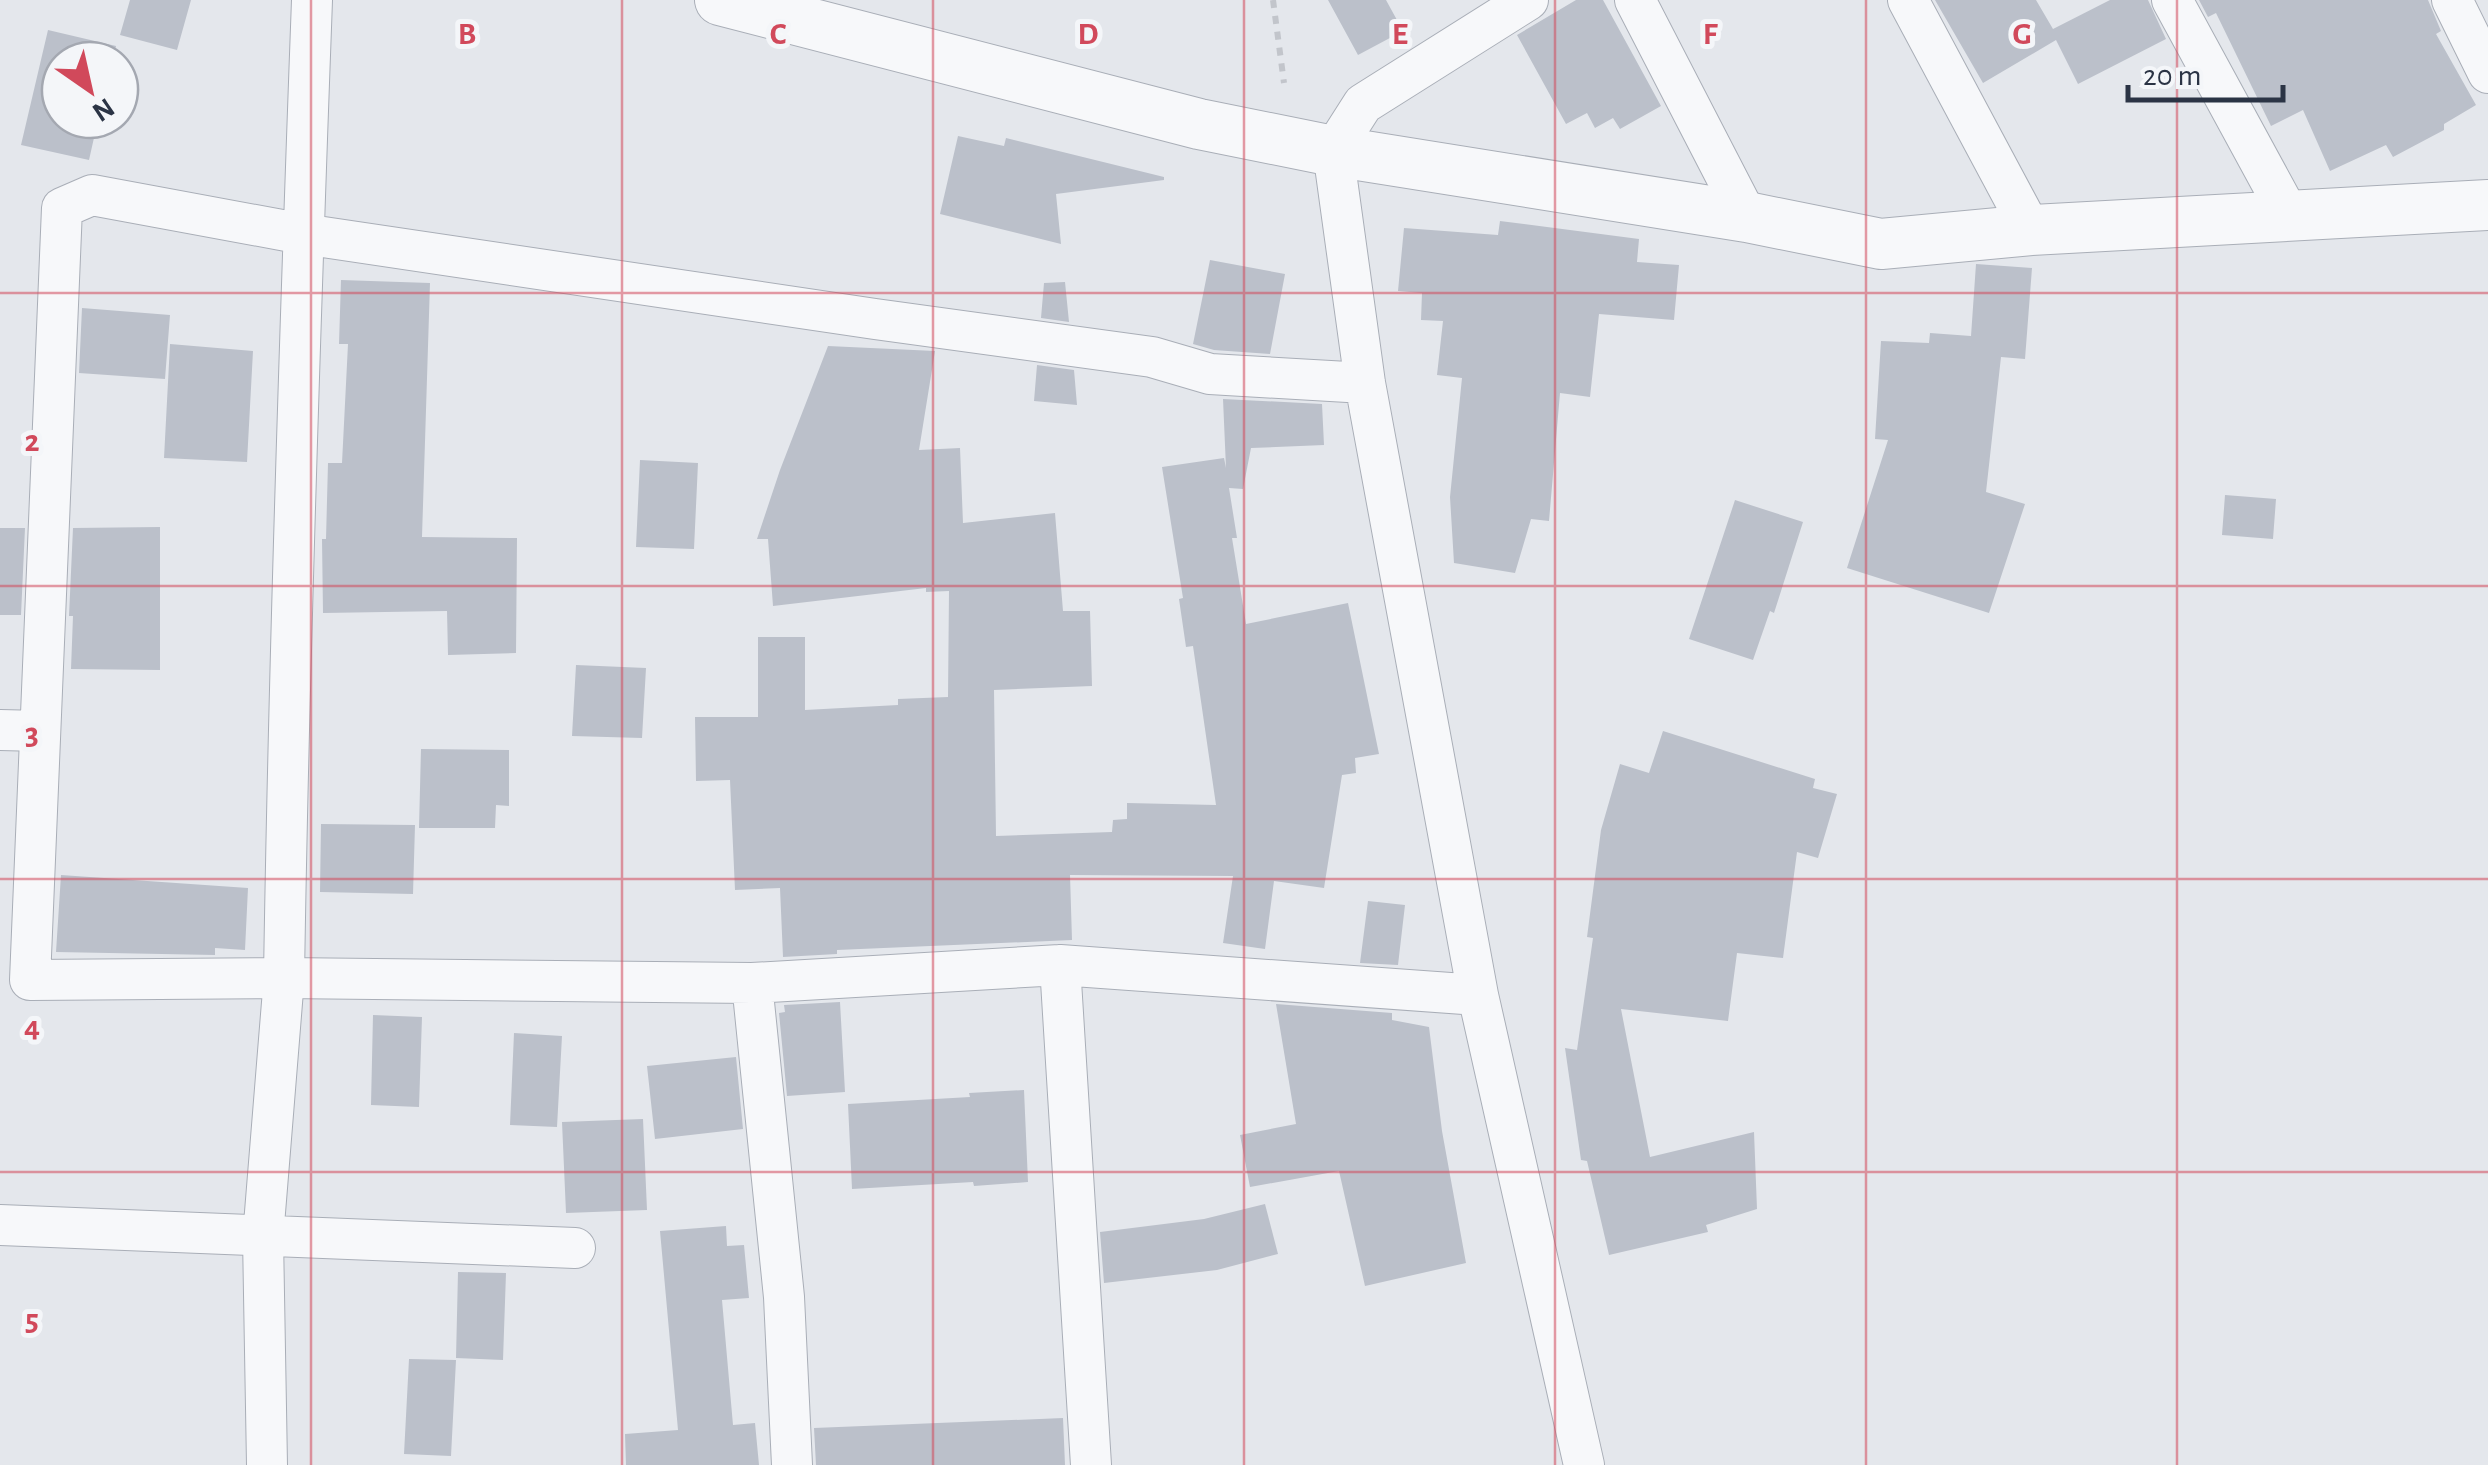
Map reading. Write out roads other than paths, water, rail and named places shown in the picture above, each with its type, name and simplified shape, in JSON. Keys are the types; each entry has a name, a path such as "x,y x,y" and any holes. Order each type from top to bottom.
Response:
{"street":[{"path":"267,1465 263,1237 284,978 289,664 312,0"},
{"path":"720,0 1200,124 1333,151 1747,218 1880,244 2031,230 2488,205"},
{"path":"1528,0 1363,104 1333,151 1365,382 1478,995 1584,1465"},
{"path":"1635,0 1747,218"},
{"path":"1908,0 2031,230"},
{"path":"2172,0 2290,217"},
{"path":"2452,0 2488,73"},
{"path":"1365,382 1210,374 1152,357 303,234 92,195 62,208 40,731 15,980 284,978 752,983 1060,965 1478,995"},
{"path":"0,730 40,731"},
{"path":"1060,965 1091,1465"},
{"path":"752,983 784,1296 792,1465"},
{"path":"0,1225 575,1248"}]}
